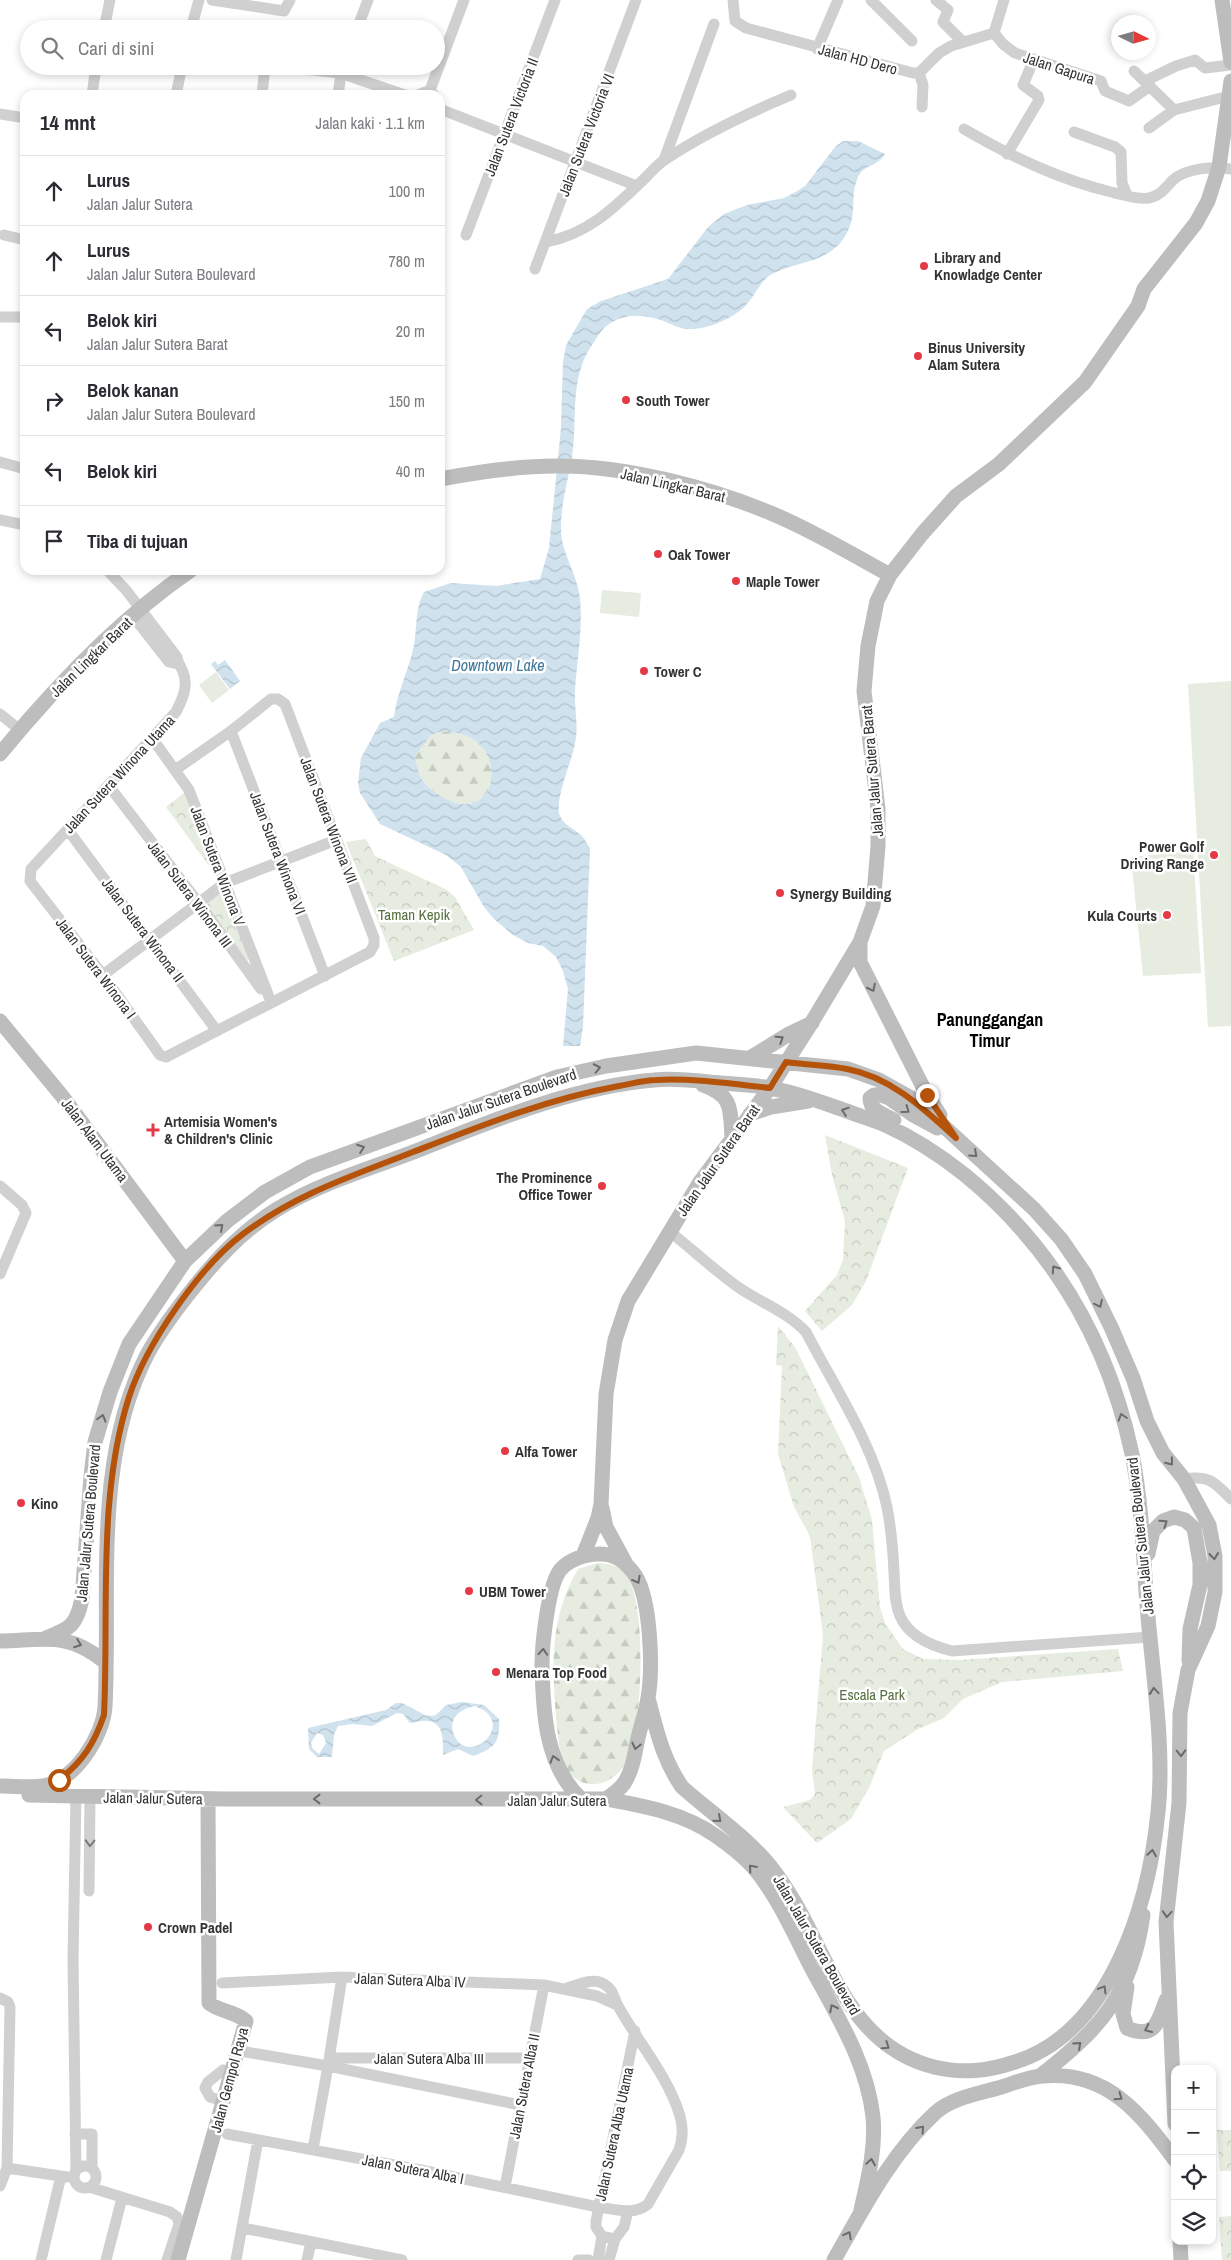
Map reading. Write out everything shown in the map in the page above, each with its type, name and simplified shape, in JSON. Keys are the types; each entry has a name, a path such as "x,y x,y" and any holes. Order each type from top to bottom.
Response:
{"main road":[{"path":"1222,0 1231,63"},
{"name":"Jalan Jalur Sutera Barat","path":"583,1556 598,1518 601,1504 606,1400 615,1340 628,1301 669,1231 732,1137 770,1088 812,1022 860,942 873,906 878,846 878,809 864,690 868,646 877,601 890,575 922,534 956,496 999,464 1085,382 1138,306 1144,289 1196,223 1225,168 1230,86"},
{"name":"Jalan Lingkar Barat","path":"445,478 478,472 556,466 577,467 669,480 720,493 805,528 890,575"},
{"name":"Jalan Lingkar Barat","path":"0,754 83,662 137,613 185,575"},
{"path":"860,942 860,962 927,1095 956,1138"},
{"name":"Jalan Alam Utama","path":"0,1021 73,1110 185,1261"},
{"path":"750,1058 812,1022"},
{"name":"Jalan Jalur Sutera Boulevard","path":"46,1638 71,1628 78,1615 82,1599 90,1476 95,1442 110,1392 129,1344 185,1261 206,1240 265,1192 310,1167 557,1077 606,1066 696,1053 848,1069 879,1080 914,1100 1034,1208 1061,1239 1076,1262 1111,1327 1133,1378 1147,1421 1163,1453 1184,1479 1209,1525 1215,1556 1215,1592 1208,1626 1188,1670 1180,1713 1179,1802 1166,1922 1174,2110"},
{"name":"Jalan Jalur Sutera Boulevard","path":"105,1662 109,1496 130,1396 149,1352 175,1312 204,1274 240,1236 277,1209 317,1189 477,1127 559,1099 655,1080 692,1080 770,1088 814,1100 886,1125 941,1156 997,1202 1043,1252 1082,1315 1098,1349 1127,1430 1134,1464 1145,1566 1160,1782 1159,1808 1148,1879 1137,1917 1103,1989 1073,2029 1055,2044 1030,2057 991,2070 970,2072 940,2069 915,2061 878,2040 856,2015 846,2000 795,1901 770,1866 682,1787 662,1753 648,1698"},
{"path":"692,1080 719,1091 730,1106 732,1137"},
{"path":"941,1156 902,1124 873,1109 870,1104 870,1098 874,1095 881,1095 890,1098 913,1115 956,1138"},
{"path":"750,1114 771,1107 814,1100"},
{"name":"Jalan Jalur Sutera Barat","path":"601,1504 606,1527 625,1562 636,1576 644,1599 650,1652 648,1698"},
{"path":"1145,1566 1154,1531 1163,1521 1174,1517 1185,1520 1194,1528 1200,1563 1200,1585 1198,1604 1190,1629 1188,1670"},
{"path":"581,1799 567,1785 556,1766 542,1701 542,1655 554,1582 560,1570 583,1556 600,1553 613,1555 625,1562"},
{"path":"0,1641 46,1638 70,1641 89,1648 105,1662 104,1715 97,1736 79,1764 59,1780 44,1786 0,1786"},
{"path":"606,1799 622,1787 629,1774 648,1698"},
{"name":"Jalan Jalur Sutera","path":"0,1794 208,1799 606,1799 647,1807 680,1817 717,1836 754,1868 786,1919 855,2052 865,2078 874,2135 861,2210"},
{"name":"Jalan Gempol Raya","path":"178,2260 212,2147 223,2100 246,2022 240,2016 215,2009 209,2003 208,1799"},
{"path":"1148,1879 1139,1949 1126,1990 1123,2014 1127,2028 1139,2033 1150,2031 1158,2024 1167,1996 1168,1971"},
{"path":"1040,2076 1075,2049 1101,2021 1122,1987 1139,1949"},
{"name":"Jalan Jalur Sutera","path":"834,2260 861,2210 898,2154 936,2112 966,2097 1040,2076 1072,2076 1089,2080 1130,2105 1171,2155"},
{"path":"1180,2245 1181,2260"}],"street":[{"path":"106,20 110,0"},
{"path":"193,20 199,0"},
{"path":"212,0 284,11 290,0"},
{"path":"360,20 368,0"},
{"path":"445,54 464,0"},
{"name":"Jalan Sutera Victoria II","path":"466,235 555,0"},
{"name":"Jalan Sutera Victoria VI","path":"535,270 636,0"},
{"name":"Jalan HD Dero","path":"733,0 735,21 739,24 817,49 906,72 919,73 939,53 963,42 994,33"},
{"path":"817,49 838,0"},
{"path":"871,0 912,40"},
{"path":"936,0 948,10 943,19 944,23 963,42"},
{"path":"994,33 1004,0"},
{"path":"664,160 714,24"},
{"name":"Jalan Gapura","path":"994,33 1003,44 1015,53 1101,81 1106,91 1129,101 1147,84"},
{"path":"1007,154 1039,100 1038,96 1023,85 1034,59"},
{"path":"1147,84 1176,66 1196,60 1204,67 1231,63"},
{"path":"1134,71 1174,110"},
{"path":"919,73 922,86 922,107"},
{"path":"93,90 95,75"},
{"path":"177,90 180,75"},
{"path":"263,90 264,75"},
{"path":"339,90 340,75"},
{"path":"354,75 392,90"},
{"path":"432,90 438,75"},
{"path":"1149,128 1174,110 1230,86"},
{"path":"546,242 565,238 586,229 607,215 664,160 747,113 791,95"},
{"path":"445,111 637,186"},
{"path":"0,114 20,117"},
{"path":"964,129 1007,154 1047,172 1142,198 1157,195 1182,174 1225,168"},
{"path":"1074,132 1115,147 1121,152 1122,183 1127,195"},
{"path":"4,235 20,239"},
{"path":"0,316 20,316"},
{"path":"0,462 20,468"},
{"path":"0,520 20,525"},
{"name":"Jalan Sutera Winona Utama","path":"29,875 31,869 176,712 184,696 184,673 178,664 169,662 110,575"},
{"name":"Jalan Sutera Winona VII","path":"231,731 271,699 278,698 285,704 374,938 374,945 370,952 325,976"},
{"path":"0,714 20,730"},
{"path":"175,770 231,731"},
{"name":"Jalan Sutera Winona VI","path":"231,731 325,976"},
{"name":"Jalan Sutera Winona V","path":"152,738 189,790 271,1002"},
{"name":"Jalan Sutera Winona III","path":"109,786 198,902 271,1002"},
{"name":"Jalan Sutera Winona II","path":"68,830 150,938 217,1031"},
{"path":"103,975 225,882 336,840"},
{"name":"Jalan Sutera Winona I","path":"29,875 30,881 103,975 160,1054 166,1057 217,1031"},
{"path":"217,1031 325,976"},
{"path":"0,1186 22,1206 26,1213 0,1274"},
{"path":"669,1231 738,1286 795,1320 806,1332 864,1442 878,1477 892,1537 895,1598 900,1618 915,1634 931,1646 952,1650 1150,1637"},
{"path":"1184,1479 1200,1476 1219,1486 1231,1499"},
{"path":"83,1796 89,1891"},
{"path":"83,1796 73,1959 75,2174 80,2187 89,2187 170,2212 177,2217 178,2224 167,2260"},
{"path":"222,1983 342,1977"},
{"name":"Jalan Sutera Alba IV","path":"313,2149 342,1977 544,1985 567,1988 605,1998 617,2005 636,2031 675,2102 681,2118 682,2142 648,2204 640,2210 628,2211"},
{"name":"Jalan Sutera Alba II","path":"504,2187 544,1985"},
{"path":"0,1998 5,1999 10,2007 4,2151 7,2168 0,2186"},
{"name":"Jalan Sutera Alba Utama","path":"598,2260 602,2236 596,2227 598,2207 636,2031"},
{"path":"246,2052 329,2062"},
{"name":"Jalan Sutera Alba III","path":"329,2062 529,2058"},
{"name":"Jalan Sutera Alba III","path":"329,2062 520,2106"},
{"path":"75,2134 92,2134 92,2168 96,2178 89,2187"},
{"name":"Jalan Sutera Alba I","path":"227,2134 313,2149 598,2207"},
{"path":"236,2260 258,2140"},
{"path":"7,2168 62,2176 75,2174 83,2166 92,2168"},
{"path":"41,2260 62,2176"},
{"path":"106,2260 122,2198"},
{"path":"598,2207 628,2211"},
{"name":"Jalan Sutera Alba Utama","path":"608,2260 615,2239 624,2227 628,2211"},
{"path":"243,2228 402,2260"},
{"path":"602,2236 615,2239"},
{"path":"307,2260 311,2242"},
{"path":"578,2260 589,2260"}],"green space":[{"path":"602,590 641,593 639,617 600,613"},
{"path":"216,672 229,690 212,703 199,685"},
{"name":"Power Golf Driving Range","path":"1231,681 1231,1026 1208,1027 1188,684"},
{"path":"439,732 463,735 480,745 489,760 491,776 487,791 477,801 462,804 441,796 429,788 422,780 415,756 431,735"},
{"path":"185,792 218,878 166,807"},
{"name":"Taman Kepik","path":"366,839 375,856 447,890 455,897 474,930 394,961 346,842"},
{"name":"Kula Courts","path":"1193,851 1201,973 1143,976 1131,857"},
{"path":"221,893 225,895 249,959 247,960 207,908 208,901"},
{"path":"825,1135 908,1168 866,1281 852,1305 822,1331 805,1311 837,1275 843,1260 845,1221 832,1175"},
{"name":"Escala Park","path":"778,1326 795,1347 859,1477 872,1520 880,1607 885,1623 903,1649 923,1659 958,1660 1118,1649 1123,1671 1002,1682 963,1699 944,1718 918,1729 884,1751 870,1786 851,1819 817,1843 783,1807 810,1800 815,1794 812,1770 823,1635 810,1536 794,1507 778,1454 782,1366 776,1365"},
{"path":"598,1563 611,1565 623,1571 631,1585 637,1606 640,1633 639,1692 637,1720 628,1759 622,1769 606,1782 587,1784 570,1774 562,1760 556,1718 554,1652 559,1619 569,1586 578,1569"},
{"path":"1217,2130 1231,2130 1231,2171 1220,2171"},
{"path":"1231,2216 1231,2260 1222,2260 1219,2217"}],"water":[{"name":"Downtown Lake","path":"843,141 858,141 885,154 879,161 860,173 855,185 850,225 840,243 833,250 826,255 782,269 769,276 742,309 712,325 685,329 658,319 642,316 627,317 612,322 598,336 581,367 576,394 572,459 562,507 561,527 563,545 576,580 581,610 575,696 576,731 575,745 560,796 559,813 563,821 582,836 590,848 583,1027 580,1046 563,1046 568,989 563,971 556,957 543,946 528,943 513,935 494,919 484,907 461,867 446,855 380,824 360,793 358,783 361,758 380,723 394,717 412,654 418,611 424,592 451,583 496,586 540,579 549,548 561,428 563,362 566,345 587,309 601,301 668,279 708,227 724,214 747,205 784,198 794,193 805,186 835,147","holes":["439,732 463,735 480,745 489,760 491,776 487,791 477,801 462,804 441,796 425,784 418,770 415,756 431,735"]},
{"path":"225,660 240,681 230,689 211,664 215,661 218,665"},
{"path":"462,1702 484,1705 499,1719 495,1744 473,1756 458,1749 443,1755 442,1733 437,1725 433,1722 425,1721 410,1723 403,1714 397,1713 372,1726 353,1724 338,1726 334,1735 332,1757 317,1757 309,1749 308,1728 386,1710 396,1703 402,1703 425,1715 431,1716 436,1715 446,1705","holes":["475,1706 488,1714 493,1723 491,1732 486,1740 468,1747 459,1743 452,1727 455,1718 461,1711","317,1733 323,1735 326,1743 319,1754 312,1748 311,1743"]}],"place":[{"name":"Library and Knowladge Center","path":"924,266"},
{"name":"Binus University Alam Sutera","path":"918,356"},
{"name":"South Tower","path":"626,400"},
{"name":"Oak Tower","path":"658,554"},
{"name":"Maple Tower","path":"736,581"},
{"name":"Tower C","path":"644,671"},
{"name":"Power Golf Driving Range","path":"1214,855"},
{"name":"Synergy Building","path":"780,893"},
{"name":"Kula Courts","path":"1167,915"},
{"name":"Artemisia Women's & Children's Clinic","path":"153,1130"},
{"name":"The Prominence Office Tower","path":"602,1186"},
{"name":"Alfa Tower","path":"505,1451"},
{"name":"Kino","path":"21,1503"},
{"name":"UBM Tower","path":"469,1591"},
{"name":"Menara Top Food","path":"496,1672"},
{"name":"Crown Padel","path":"148,1927"}],"district":[{"name":"Panunggangan Timur","path":"990,1029"}],"route":[{"path":"59,1780 79,1764 97,1736 104,1715 109,1496 130,1396 149,1352 175,1312 204,1274 240,1236 277,1209 317,1189 477,1127 559,1099 609,1088 655,1080 692,1080 770,1088 786,1062 848,1069 879,1080 914,1100 956,1138 927,1095"}]}
